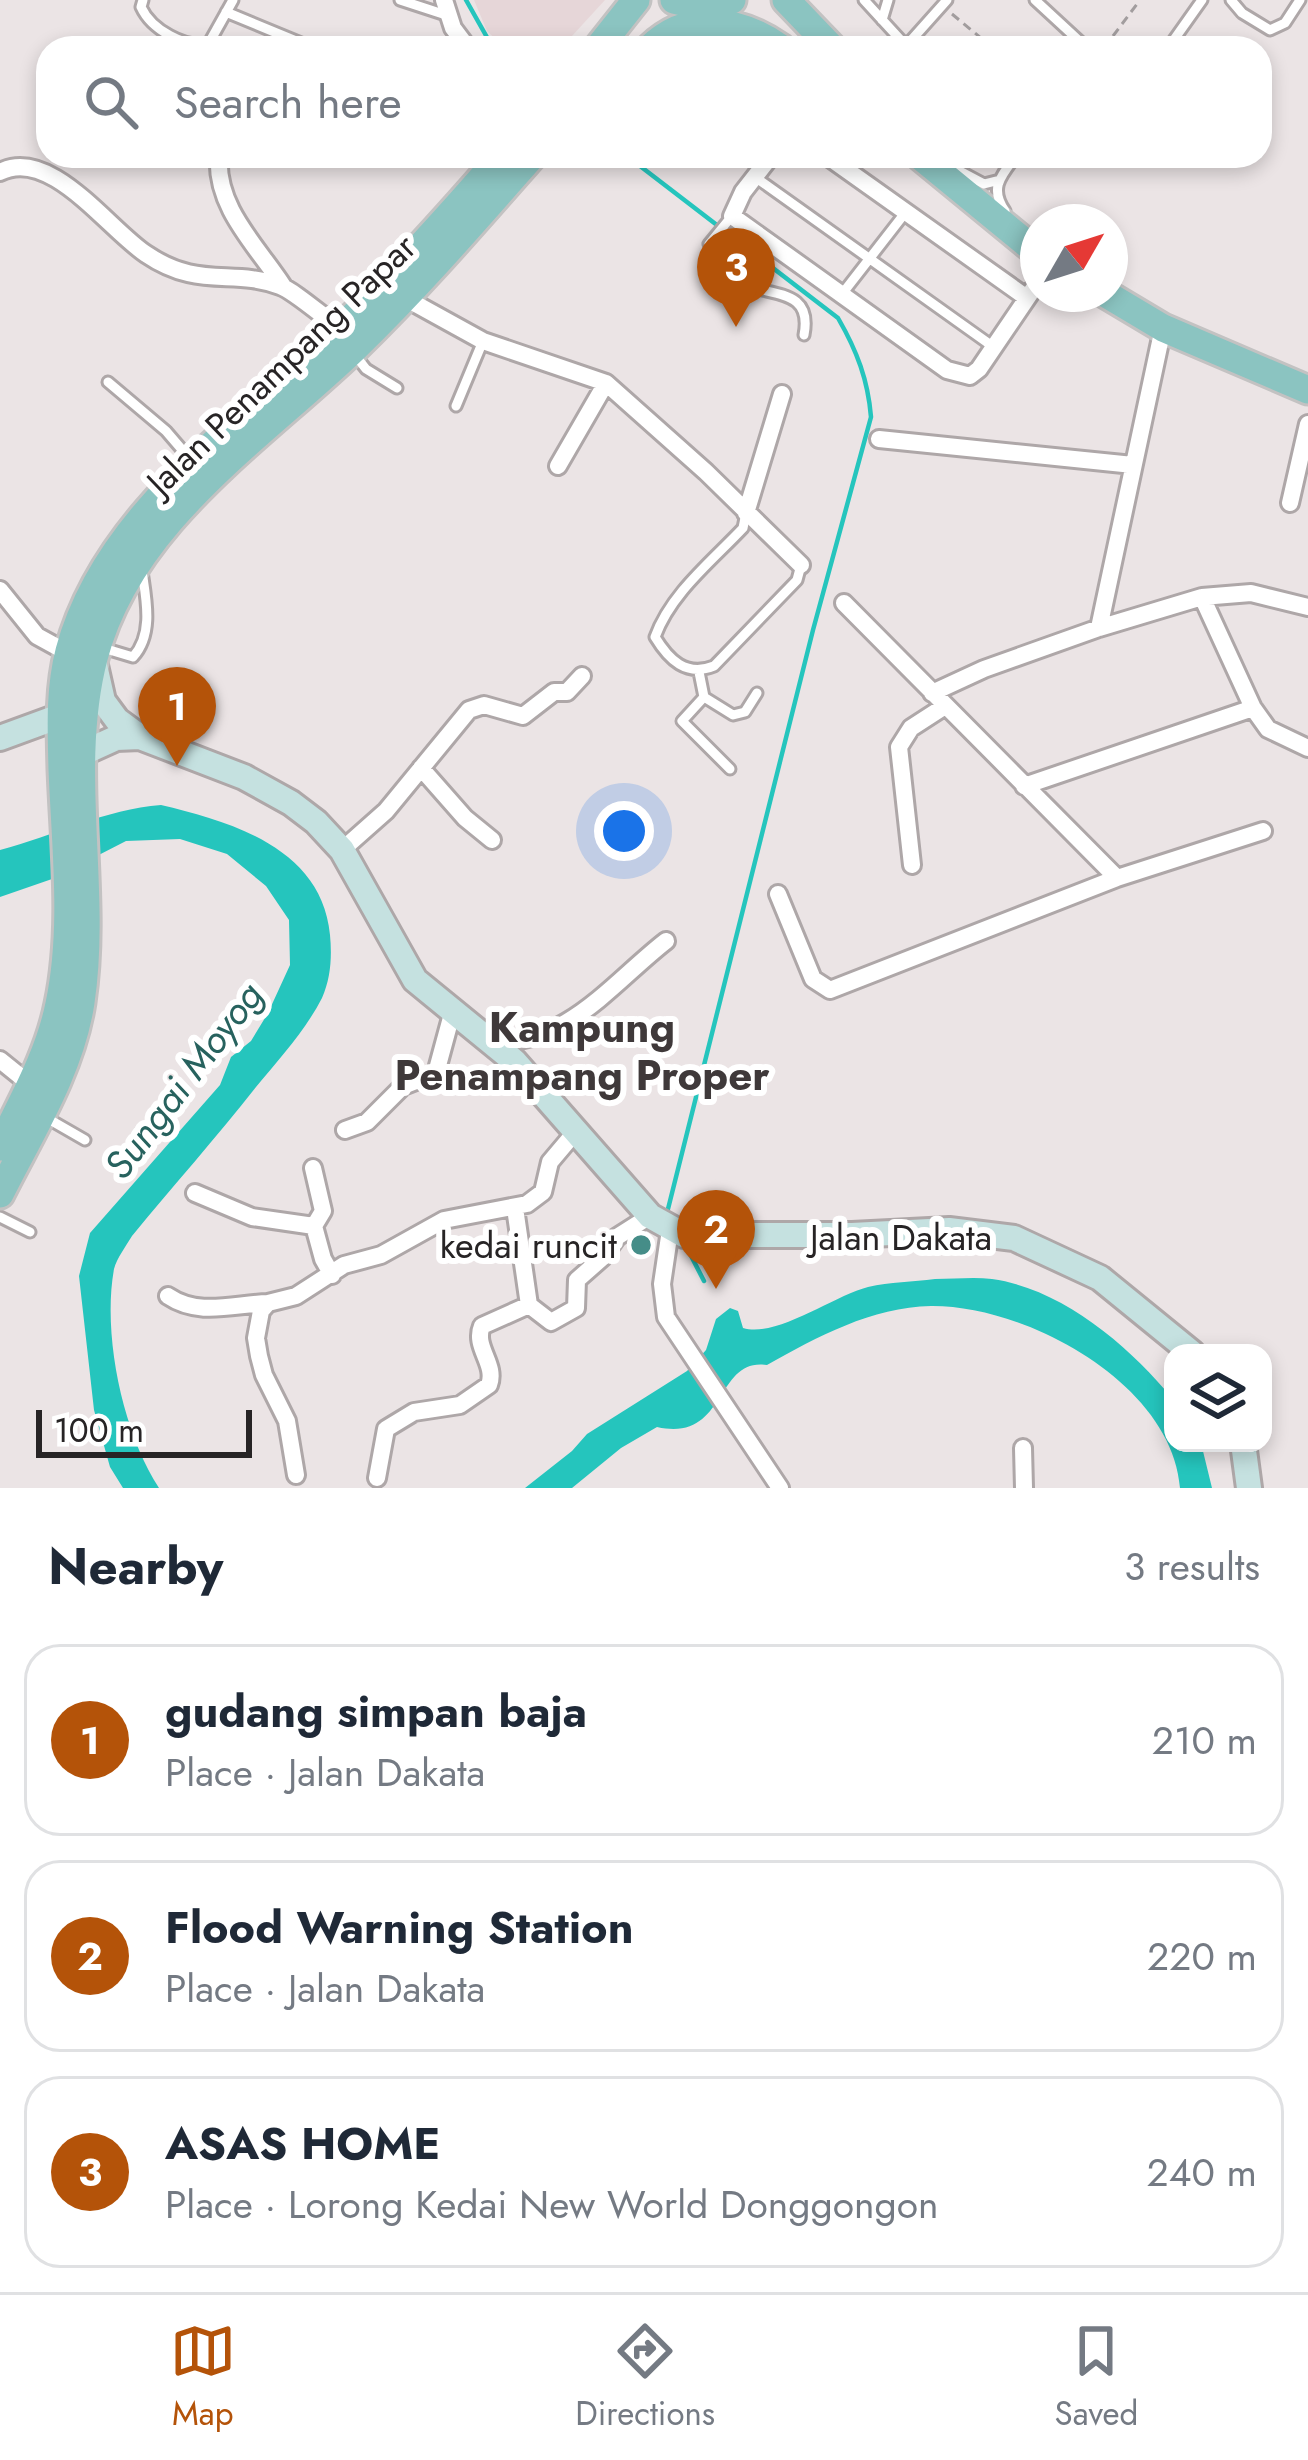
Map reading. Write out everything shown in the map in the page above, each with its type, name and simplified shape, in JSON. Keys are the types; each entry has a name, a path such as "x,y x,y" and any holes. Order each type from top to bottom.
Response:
{"main road":[{"path":"604,36 627,0"},
{"path":"607,36 636,0"},
{"path":"786,0 820,36"},
{"path":"644,36 706,3 769,23 785,36"},
{"path":"666,36 676,28 728,22 763,36"},
{"name":"Jalan Penampang Papar","path":"0,1194 68,1049 81,1004 72,783 60,716 87,653 140,562 199,490 346,340 490,168"},
{"name":"Jalan Penampang Papar","path":"72,783 83,753 87,653 81,614 101,573 138,523 194,464 346,340 406,298 521,168"},
{"path":"944,168 1020,237"},
{"path":"946,168 1020,227"},
{"path":"1128,307 1163,328 1308,390"},
{"name":"Jalan Penampang Papar","path":"0,1147 31,1085 59,1005 75,894"}],"street":[{"path":"446,8 459,36"},
{"path":"0,172 32,168 63,182 122,237 171,268 200,278 283,286"},
{"path":"220,168 222,190 242,230 283,286 346,340"},
{"path":"761,168 732,216 958,375 970,376 980,369 1020,310"},
{"path":"842,168 905,214 1020,282"},
{"path":"406,298 483,341 606,383 801,565"},
{"path":"1100,628 1163,328"},
{"path":"558,466 606,383"},
{"path":"746,513 782,394"},
{"path":"1290,503 1308,424"},
{"path":"879,439 1133,465"},
{"path":"0,590 37,636 87,653 104,701 117,720 140,736 244,777 291,802 342,850 406,969 489,1040 660,1223 666,1317 780,1488"},
{"path":"912,866 899,747 939,699 984,669 1202,597 1251,593 1308,607"},
{"path":"1202,597 1253,708 1268,729 1308,748"},
{"path":"844,603 1117,878"},
{"path":"342,850 368,830 469,710 484,706 523,716 554,692 567,692 582,676"},
{"path":"1024,786 1253,708"},
{"path":"0,738 60,716"},
{"path":"83,753 116,738 140,736"},
{"path":"421,768 492,841"},
{"path":"778,894 813,979 830,990 1117,878 1263,831"},
{"path":"489,1040 508,1042 568,1024 666,940"},
{"path":"345,1130 367,1122 403,1086 440,1069 452,1013"},
{"path":"0,1060 31,1085"},
{"path":"168,1296 183,1306 211,1309 296,1296 344,1265 381,1255 458,1215 515,1208 543,1192 550,1162 577,1130"},
{"path":"313,1168 323,1211 314,1226"},
{"path":"195,1192 252,1217 314,1226"},
{"path":"515,1208 529,1305 551,1322 576,1308 577,1280 602,1258 616,1237 660,1223"},
{"name":"Jalan Dakata","path":"660,1223 684,1235 727,1238 950,1230 1014,1238 1100,1278 1181,1344"},
{"path":"314,1226 332,1275"},
{"path":"268,1303 258,1316 256,1338 264,1375 287,1421 296,1474"},
{"path":"377,1478 386,1430 414,1412 452,1408 477,1396 492,1380 479,1341 482,1326 529,1305"},
{"path":"1023,1448 1024,1488"},
{"path":"1244,1452 1249,1488"}],"lane":[{"path":"143,0 146,17 174,36"},
{"path":"213,36 232,0"},
{"path":"400,0 446,8"},
{"path":"864,0 897,36"},
{"path":"882,20 888,0"},
{"path":"1035,0 1074,36"},
{"path":"1176,36 1202,0"},
{"path":"1231,0 1270,30 1285,23 1300,0"},
{"path":"916,36 944,3"},
{"path":"226,12 284,36"},
{"path":"951,168 985,184 996,181 1006,168"},
{"path":"755,177 995,348"},
{"path":"996,181 996,196 1012,220"},
{"path":"842,294 905,214"},
{"path":"732,216 709,244 722,271 751,289 794,296 807,320 804,335"},
{"path":"346,340 366,369 398,388"},
{"path":"456,406 483,341"},
{"path":"108,382 166,431 194,464"},
{"path":"746,513 743,528 676,599 655,637 665,653 688,670 699,672 713,666 797,580 801,565"},
{"path":"87,653 133,657 141,649 147,606 140,562"},
{"path":"699,672 704,697 733,715 740,714 757,693"},
{"path":"704,697 682,721 730,769"},
{"path":"40,1114 85,1141"},
{"path":"0,1216 30,1232"}],"path":[{"path":"1113,36 1138,3 1130,0"},
{"path":"944,3 980,36"}],"shaded area":[{"path":"474,0 605,0 572,36 492,36"}],"water":[{"path":"161,805 244,831 292,861 323,905 331,959 325,990 308,1022 132,1236 115,1265 111,1323 118,1383 135,1440 159,1488 123,1488 110,1467 94,1410 79,1276 90,1233 220,1085 231,1057 251,1041 290,965 289,920 266,886 227,854 180,839 126,841 52,879 0,897 0,850 100,817"},
{"path":"985,1278 1018,1285 1069,1307 1115,1340 1164,1389 1164,1438 1151,1415 1122,1384 1088,1357 1008,1319 931,1306 866,1318 767,1365 750,1366 737,1374 697,1423 680,1429 657,1427 621,1448 572,1488 525,1488 587,1434 687,1371 706,1350 716,1319 730,1308 738,1311 743,1328 772,1327 885,1284"},
{"path":"1171,1452 1203,1452 1212,1488 1180,1488"}],"waterway":[{"path":"466,0 486,36"},
{"path":"643,168 838,318 860,366 871,417 668,1209"},
{"path":"687,1248 704,1281"}],"place":[{"name":"ASAS HOME","path":"736,327"},
{"name":"gudang simpan baja","path":"177,766"},
{"name":"kedai runcit","path":"641,1245"},
{"name":"Flood Warning Station","path":"716,1289"}],"district":[{"name":"Kampung Penampang Proper","path":"582,1051"}],"water label":[{"name":"Sungai Moyog","path":"183,1080"}]}
